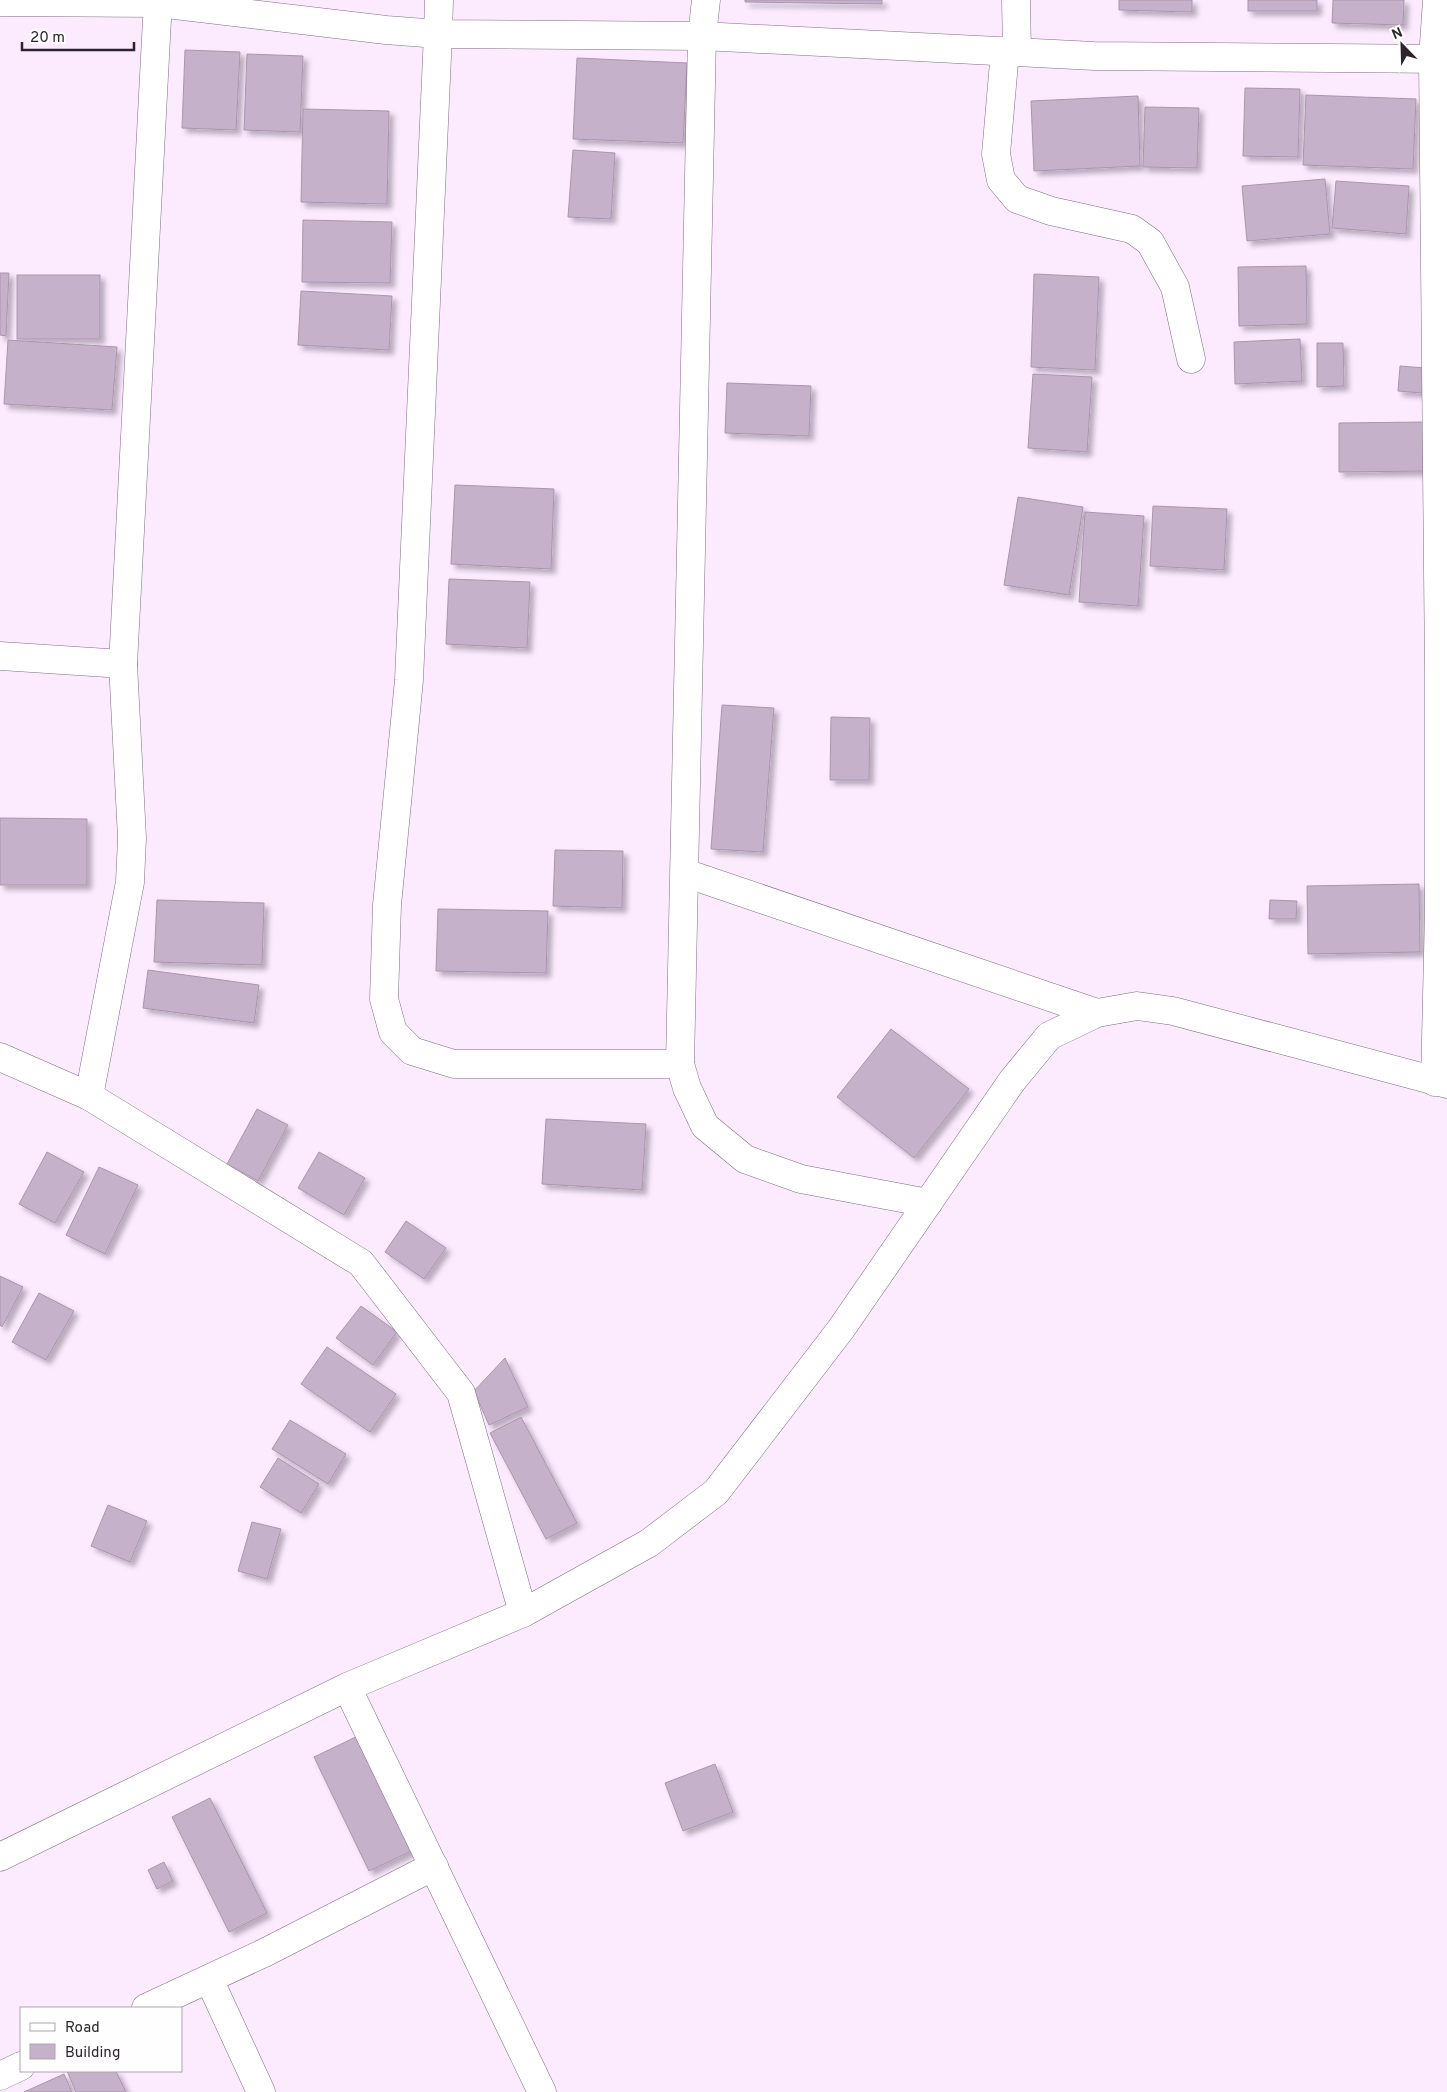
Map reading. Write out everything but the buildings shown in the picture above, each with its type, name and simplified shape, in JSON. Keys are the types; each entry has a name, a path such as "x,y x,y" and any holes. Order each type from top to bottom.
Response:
{"street":[{"path":"439,0 408,680 387,905 384,999 392,1032 412,1051 454,1064 680,1064"},
{"path":"706,0 702,36 680,1064 687,1088 705,1126 745,1159 801,1179 928,1203"},
{"path":"1016,0 1011,51 996,154 1001,180 1017,199 1051,212 1132,229 1150,242 1176,287 1190,359"},
{"path":"0,1857 347,1687 523,1613 649,1543 716,1492 841,1329 1012,1081 1049,1036 1097,1013 1136,1006 1174,1011 1441,1083 1439,911 1443,674 1440,59 1437,0"},
{"path":"88,1096 130,882 132,838 123,664 158,1"},
{"path":"0,2 158,1 386,30 438,34 702,36 1094,56 1440,59"},
{"path":"0,656 123,664"},
{"path":"685,873 1097,1013"},
{"path":"0,1057 88,1096 361,1262 461,1393 523,1613"},
{"path":"347,1687 434,1866 532,2087"},
{"path":"148,2007 209,1979 434,1866"},
{"path":"209,1979 261,2092"},
{"path":"0,2076 20,2066"}]}
